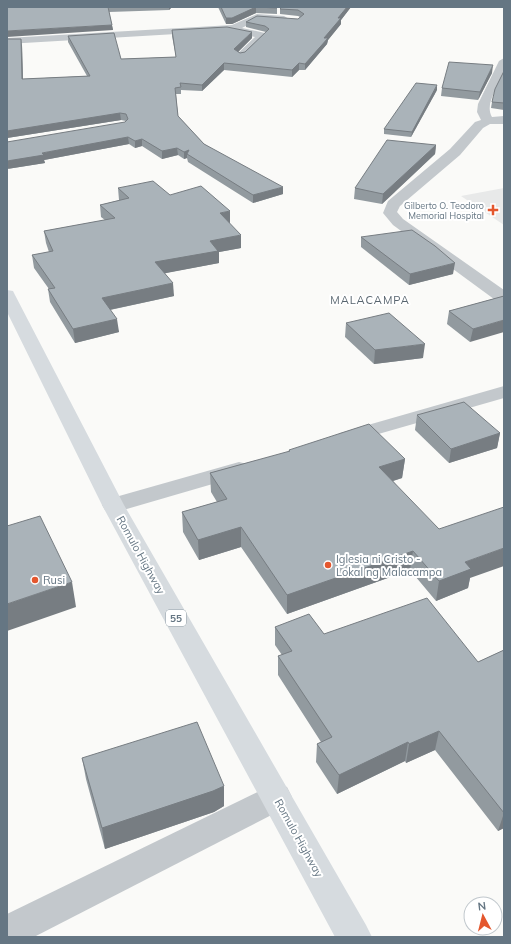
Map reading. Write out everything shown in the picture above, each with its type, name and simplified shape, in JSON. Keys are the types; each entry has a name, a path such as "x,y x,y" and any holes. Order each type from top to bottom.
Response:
{"highway":[{"name":"Romulo Highway","path":"7,295 113,505 354,937"}],"street":[{"path":"7,41 239,27 257,17 297,20"},
{"path":"223,28 262,35 241,55"},
{"path":"488,121 483,112 484,104 504,61"},
{"path":"504,120 488,121 479,125 455,152 393,204 390,213 398,222 504,298"},
{"path":"328,443 504,392"},
{"path":"113,505 259,463"},
{"path":"7,932 276,797"}],"shaded area":[{"name":"Gilberto O. Teodoro Memorial Hospital","path":"504,188 504,225 461,196"}],"building":[{"path":"7,7 108,7 112,25 7,31"},
{"path":"221,7 256,7 232,18 226,18"},
{"path":"282,7 347,7 338,18 341,18 324,38 328,38 305,64 299,63 292,70 224,63 202,85 180,83 181,87 175,88 178,116 204,144 283,187 253,195 187,154 189,150 184,152 177,148 162,151 142,139 135,141 128,137 42,153 44,155 7,161 7,142 125,122 128,119 126,114 120,113 7,131 7,39 21,39 22,79 90,76 68,36 114,33 121,59 176,57 172,30 227,27 252,32 234,49 240,53 245,52 269,29 265,26 246,22 257,16 298,19 304,14 298,10 280,9"},
{"path":"449,62 493,65 480,92 442,88"},
{"path":"504,71 504,103 492,102 495,89"},
{"path":"416,83 437,85 412,132 384,129"},
{"path":"387,140 436,145 383,194 355,188"},
{"path":"153,181 170,195 201,186 230,211 220,213 241,235 210,241 218,251 155,262 173,283 102,298 117,319 73,329 48,289 55,288 32,255 53,251 44,231 115,218 100,205 129,198 118,188"},
{"path":"412,230 435,246 455,263 410,274 361,237"},
{"path":"504,296 504,320 473,329 449,311"},
{"path":"389,313 425,344 375,350 346,323"},
{"path":"464,402 500,433 451,449 417,415"},
{"path":"369,424 405,459 379,467 439,529 504,507 504,548 465,562 471,569 439,581 413,551 287,595 241,527 198,540 182,512 227,499 210,473 290,451 289,450"},
{"path":"40,516 72,582 7,604 7,526"},
{"path":"427,598 478,662 504,650 504,813 439,731 409,744 408,742 339,775 317,744 332,737 278,656 292,651 275,627 309,614 324,634"},
{"path":"197,722 224,786 102,828 82,758"}],"place":[{"name":"Gilberto O. Teodoro Memorial Hospital","path":"493,210"},
{"name":"Iglesia ni Cristo - Lokal ng Malacampa","path":"328,565"},
{"name":"Rusi","path":"35,580"}],"district":[{"name":"MALACAMPA","path":"370,300"}]}
